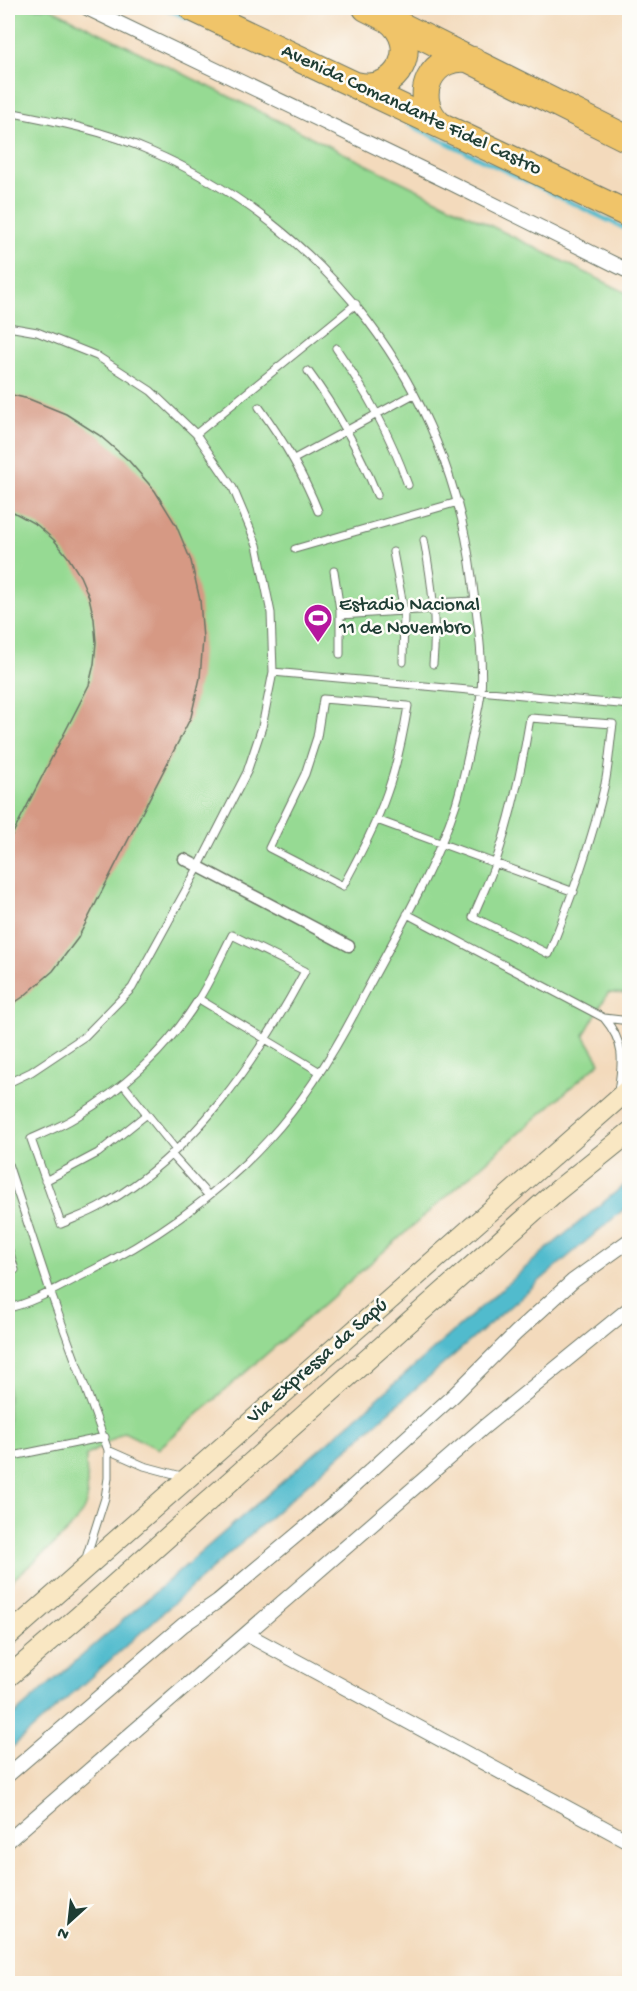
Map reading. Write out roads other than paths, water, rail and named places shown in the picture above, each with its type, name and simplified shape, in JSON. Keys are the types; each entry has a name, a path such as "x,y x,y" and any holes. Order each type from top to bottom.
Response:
{"highway":[{"name":"Avenida Comandante Fidel Castro","path":"192,8 630,215"},
{"path":"356,85 370,87 382,84 393,77 401,66 405,48 402,36 395,25 376,12"},
{"path":"376,12 630,140"},
{"path":"440,125 430,114 426,103 425,91 429,80 435,70 445,63 456,59 473,60"}],"main road":[{"name":"Via Expressa da Sapú","path":"8,1636 623,1094"},
{"name":"Via Expressa da Sapú","path":"8,1677 553,1194 630,1132"}],"street":[{"path":"87,8 630,272"},
{"path":"184,860 349,946"},
{"path":"8,1775 183,1626 218,1601 336,1502 454,1395 516,1333 573,1281 630,1240"},
{"path":"8,1841 248,1635 484,1427 630,1308"},
{"path":"248,1635 630,1842"}],"lane":[{"path":"8,112 87,130 146,149 194,171 239,198 281,231 321,265 356,304 414,394 439,446 458,502 469,552 475,601 481,691 466,768 441,843 345,1033 320,1072 268,1140 208,1195 168,1227 109,1262 50,1291 8,1308"},
{"path":"196,434 356,304"},
{"path":"8,327 37,332 97,356 151,391 196,434 233,488 257,545 271,613 273,672 262,727 247,772 199,866 132,987 85,1036 31,1072 8,1083"},
{"path":"336,348 378,413 395,449 408,485"},
{"path":"309,370 348,430 377,495"},
{"path":"294,459 414,394"},
{"path":"259,407 294,459 308,485 318,511"},
{"path":"295,549 458,502"},
{"path":"424,540 434,606 436,636 433,664"},
{"path":"393,552 404,611 403,662"},
{"path":"334,571 340,615 339,654"},
{"path":"340,615 404,611 475,601"},
{"path":"273,672 630,705"},
{"path":"323,699 408,706 396,764 376,820 343,886 269,848 305,774 317,737 323,699"},
{"path":"530,718 613,724 605,783 590,843 574,892 549,954 473,917 495,864 522,767 530,718"},
{"path":"376,820 574,892"},
{"path":"407,914 604,1018 630,1021"},
{"path":"232,935 304,971 266,1039 232,1087 173,1152 139,1181 102,1206 62,1224 31,1139 75,1118 123,1084 154,1056 177,1030 199,999 232,935"},
{"path":"199,999 320,1072"},
{"path":"604,1018 620,1043 623,1094"},
{"path":"123,1084 208,1195"},
{"path":"45,1181 98,1153 147,1114"},
{"path":"8,1164 50,1291 108,1450 105,1498 82,1570"},
{"path":"8,1247 15,1270 8,1271"},
{"path":"8,1457 105,1437"},
{"path":"108,1450 144,1466 188,1477"}],"water":[{"path":"629,1181 629,1205 394,1407 8,1751 8,1720 541,1254"}],"waterway":[{"path":"165,8 187,18"},
{"path":"408,124 630,231"}],"place":[{"name":"Estadio Nacional 11 de Novembro","path":"318,644"}]}
